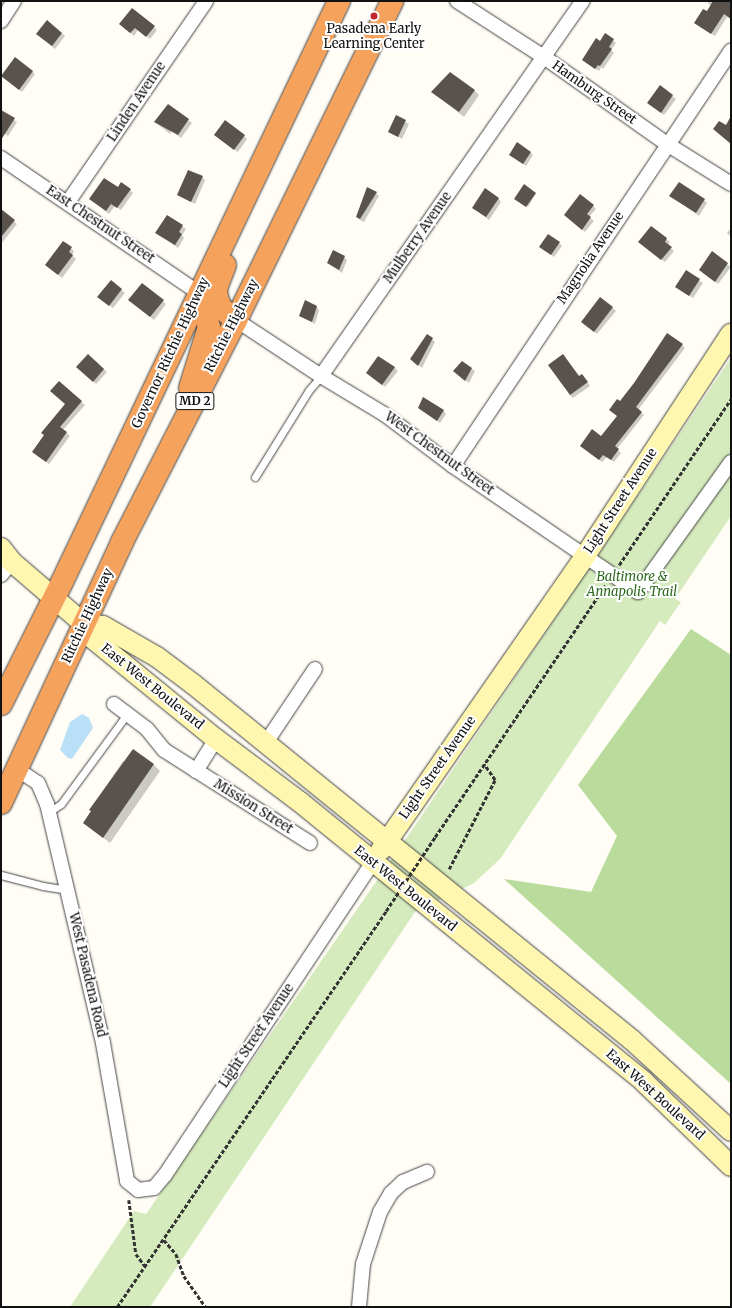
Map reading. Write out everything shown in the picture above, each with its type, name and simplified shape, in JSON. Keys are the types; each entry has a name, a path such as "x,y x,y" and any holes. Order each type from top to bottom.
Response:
{"highway":[{"name":"Governor Ritchie Highway","path":"4,692 53,598 340,1"},
{"name":"Ritchie Highway","path":"1,803 84,624 172,444 236,320 392,1"},
{"path":"236,320 222,308 216,289 240,229 261,164"},
{"path":"172,444 209,327 199,293"}],"main road":[{"name":"Light Street Avenue","path":"372,863 585,556 731,334"},
{"path":"5,562 53,598 84,624"},
{"name":"East West Boulevard","path":"84,624 92,638 216,739 300,802 372,863 644,1082 731,1166"},
{"name":"East West Boulevard","path":"84,624 103,626 157,657 387,840 632,1040 731,1131"}],"street":[{"path":"1,21 14,1"},
{"name":"Linden Avenue","path":"68,202 206,1"},
{"name":"Hamburg Street","path":"457,1 544,57 667,144 731,184"},
{"name":"Mulberry Avenue","path":"321,376 584,1"},
{"name":"Magnolia Avenue","path":"453,466 667,144 731,51"},
{"name":"East Chestnut Street","path":"1,158 68,202 199,293"},
{"name":"West Chestnut Street","path":"236,320 321,376 384,414 453,466 638,592 731,462"},
{"path":"265,744 315,669"},
{"name":"Mission Street","path":"114,704 147,729 164,750 310,843"},
{"path":"196,771 216,739"},
{"name":"West Pasadena Road","path":"17,770 38,783 49,812 103,1042 133,1186"},
{"name":"Light Street Avenue","path":"133,1186 154,1188 165,1175 372,863"},
{"path":"358,1307 363,1264 380,1212 391,1193 403,1182 427,1172"}],"lane":[{"name":"Mulberry Avenue","path":"255,477 309,390 321,376"},
{"path":"49,812 61,804 127,714"},
{"path":"1,875 42,886 67,890"}],"path":[{"path":"117,1307 164,1240 731,399"},
{"path":"448,868 495,780 484,764"},
{"path":"133,1186 136,1254 145,1266"},
{"path":"164,1240 176,1254 184,1276 206,1307"}],"green space":[{"name":"Baltimore & Annapolis Trail","path":"731,358 731,516 675,599 681,602 665,625 660,621 500,859 474,883 415,912 150,1307 70,1307 134,1211 146,1214 414,827"},
{"path":"691,629 731,655 731,1084 504,879 591,892 617,836 578,785"}],"water":[{"path":"82,714 89,718 93,728 72,759 68,758 60,750 70,722"}],"building":[{"path":"713,1 731,1 731,19 724,14 711,34 694,23 703,9 707,11"},
{"path":"132,8 155,26 146,37 135,28 130,33 119,24"},
{"path":"47,20 62,33 52,46 36,34"},
{"path":"605,33 614,39 609,47 612,49 600,66 598,65 595,69 582,60 596,38 600,41"},
{"path":"15,57 33,71 19,90 1,76"},
{"path":"450,72 475,90 459,112 431,92"},
{"path":"660,85 673,95 661,113 647,103"},
{"path":"168,104 189,119 178,135 154,122"},
{"path":"1,110 15,118 1,140"},
{"path":"396,115 406,120 398,137 388,132"},
{"path":"731,116 731,144 713,129 719,121 726,125"},
{"path":"225,120 245,135 234,150 214,135"},
{"path":"517,142 531,152 523,164 509,155"},
{"path":"188,170 203,176 191,202 177,195"},
{"path":"104,178 118,187 121,182 131,189 117,208 111,204 106,211 89,199"},
{"path":"679,182 705,199 696,213 669,196"},
{"path":"524,184 536,193 526,207 514,199"},
{"path":"367,187 377,192 360,219 356,217"},
{"path":"485,188 499,198 486,217 472,208"},
{"path":"580,194 594,205 587,214 591,217 582,230 564,215"},
{"path":"1,209 15,220 1,237"},
{"path":"167,215 183,225 179,232 182,234 175,245 155,233"},
{"path":"651,226 667,238 665,242 672,247 661,260 638,242"},
{"path":"548,234 560,242 551,255 539,247"},
{"path":"63,241 72,247 69,252 73,255 58,275 45,265"},
{"path":"333,250 345,256 339,270 327,263"},
{"path":"712,251 728,263 715,282 699,270"},
{"path":"686,270 700,279 689,296 675,287"},
{"path":"111,280 122,289 109,306 97,297"},
{"path":"142,283 164,300 150,317 128,300"},
{"path":"600,297 613,307 594,332 581,322"},
{"path":"305,300 317,306 312,322 299,316"},
{"path":"667,333 683,344 636,407 642,412 615,446 619,449 611,460 603,455 599,460 580,446 592,429 601,436 617,416 609,410 617,399 620,401 634,383"},
{"path":"427,334 433,338 418,366 410,359"},
{"path":"88,354 104,369 93,382 76,367"},
{"path":"563,354 579,376 582,374 588,382 570,395 548,365"},
{"path":"378,356 395,367 382,385 366,373"},
{"path":"462,361 472,368 465,381 453,371"},
{"path":"59,381 82,401 60,427 67,432 46,462 32,452 44,435 41,433 65,404 50,391"},
{"path":"423,397 444,410 437,421 418,408"},
{"path":"133,749 154,764 103,838 83,823 91,811 89,810"}],"place":[{"name":"Pasadena Early Learning Center","path":"374,16"}]}
